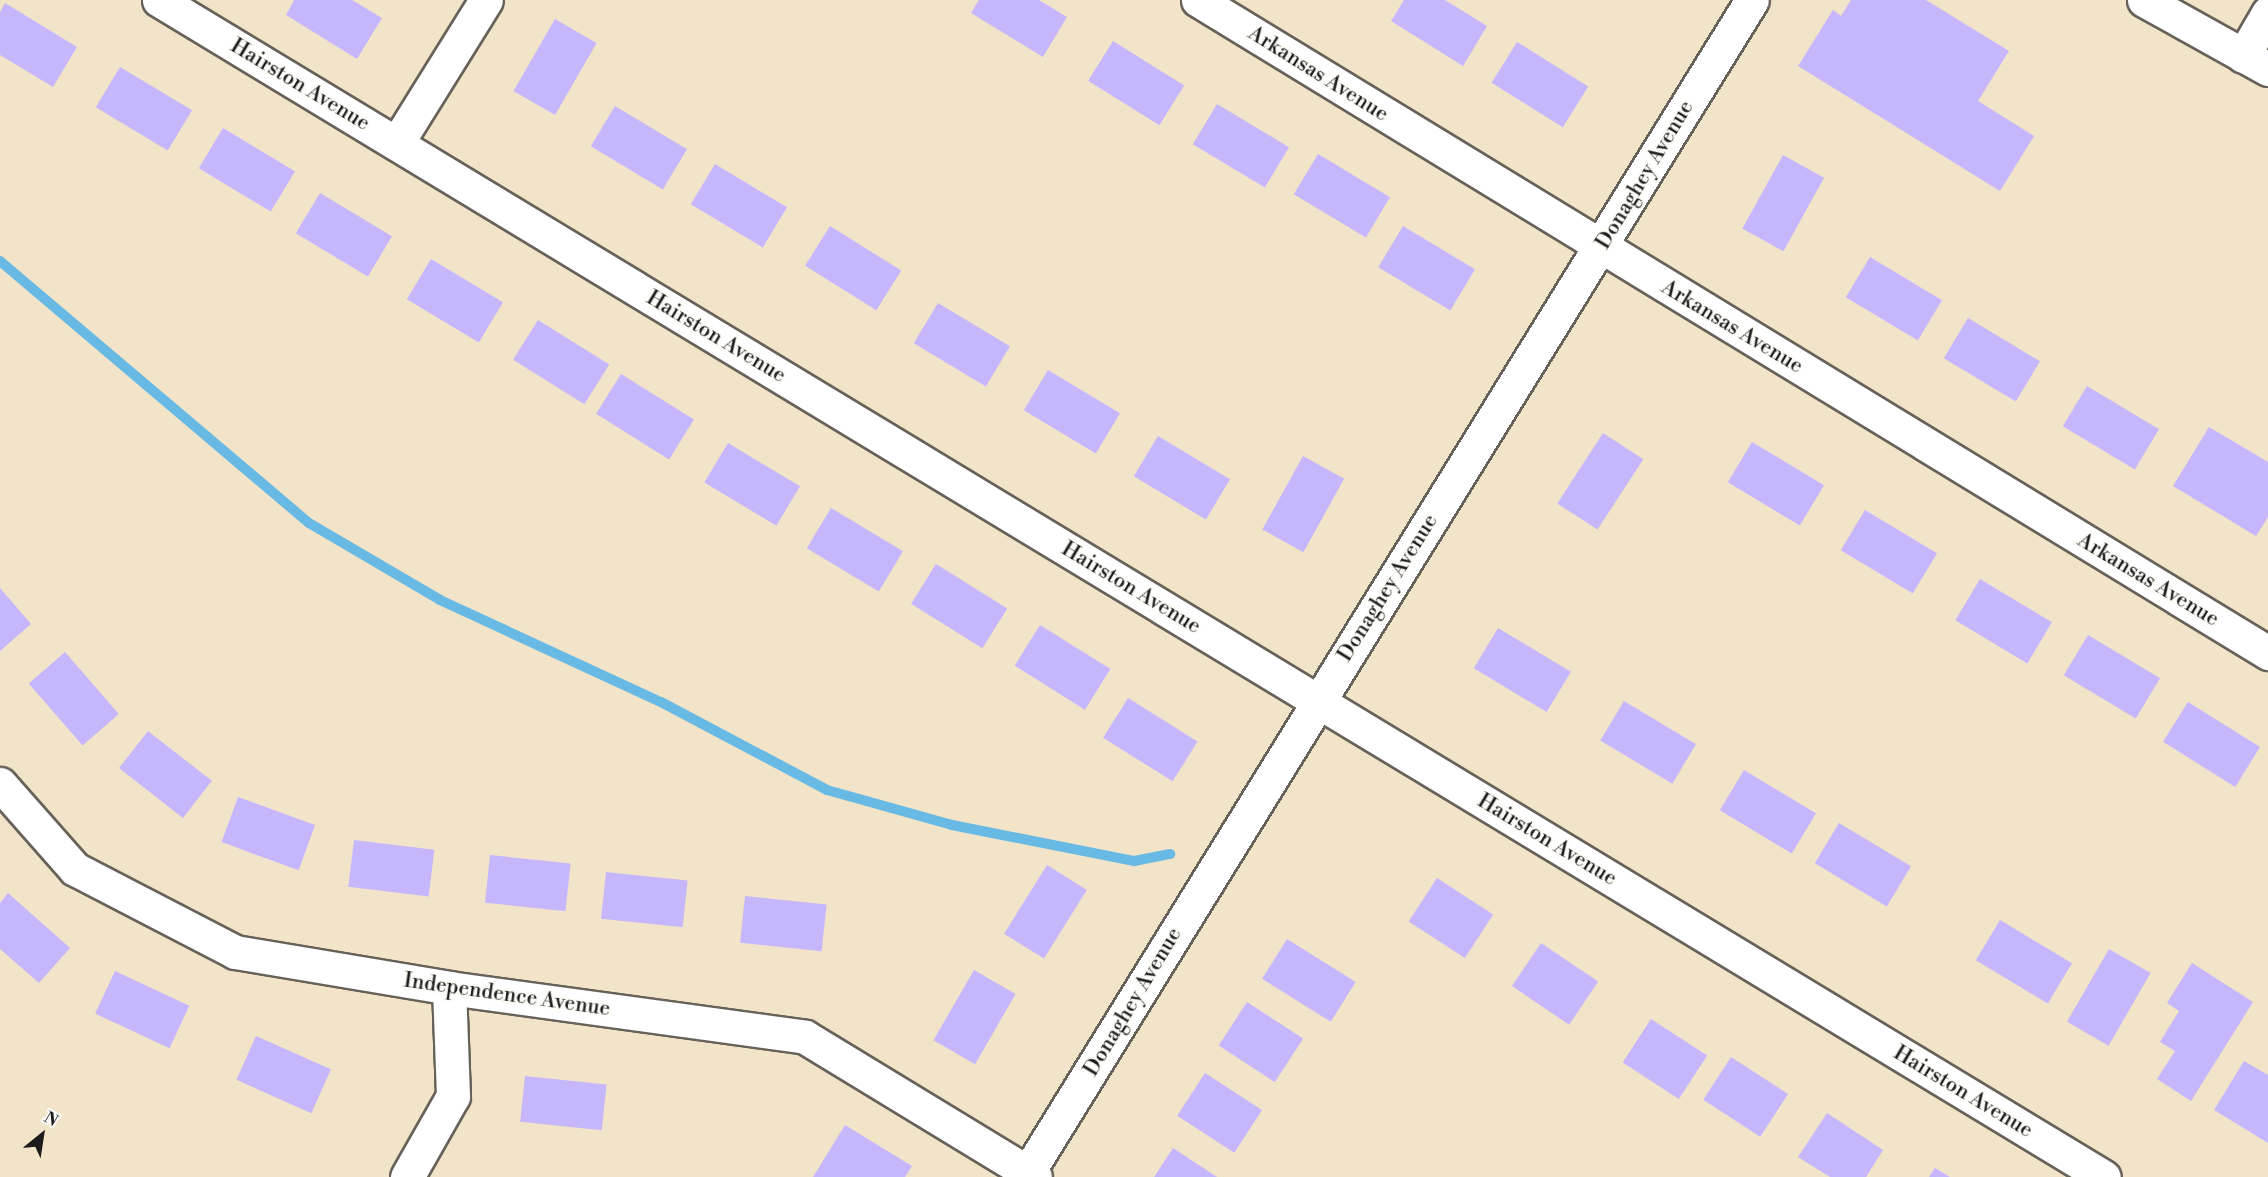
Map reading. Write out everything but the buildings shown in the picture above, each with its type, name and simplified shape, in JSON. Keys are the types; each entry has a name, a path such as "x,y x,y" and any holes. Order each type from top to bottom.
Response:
{"street":[{"name":"Hairston Avenue","path":"159,0 2103,1177"},
{"path":"396,143 486,0"},
{"name":"Arkansas Avenue","path":"1198,0 2268,653"},
{"name":"Donaghey Avenue","path":"1029,1176 1317,701 1601,247 1752,0"},
{"path":"2144,0 2256,62 2268,13"},
{"name":"Independence Avenue","path":"0,784 75,869 236,952 449,988 805,1037 1029,1176"},
{"path":"407,1177 453,1096 449,988"}],"waterway":[{"path":"0,261 309,523 440,600 661,702 827,790 952,825 1134,861 1170,854"}]}
